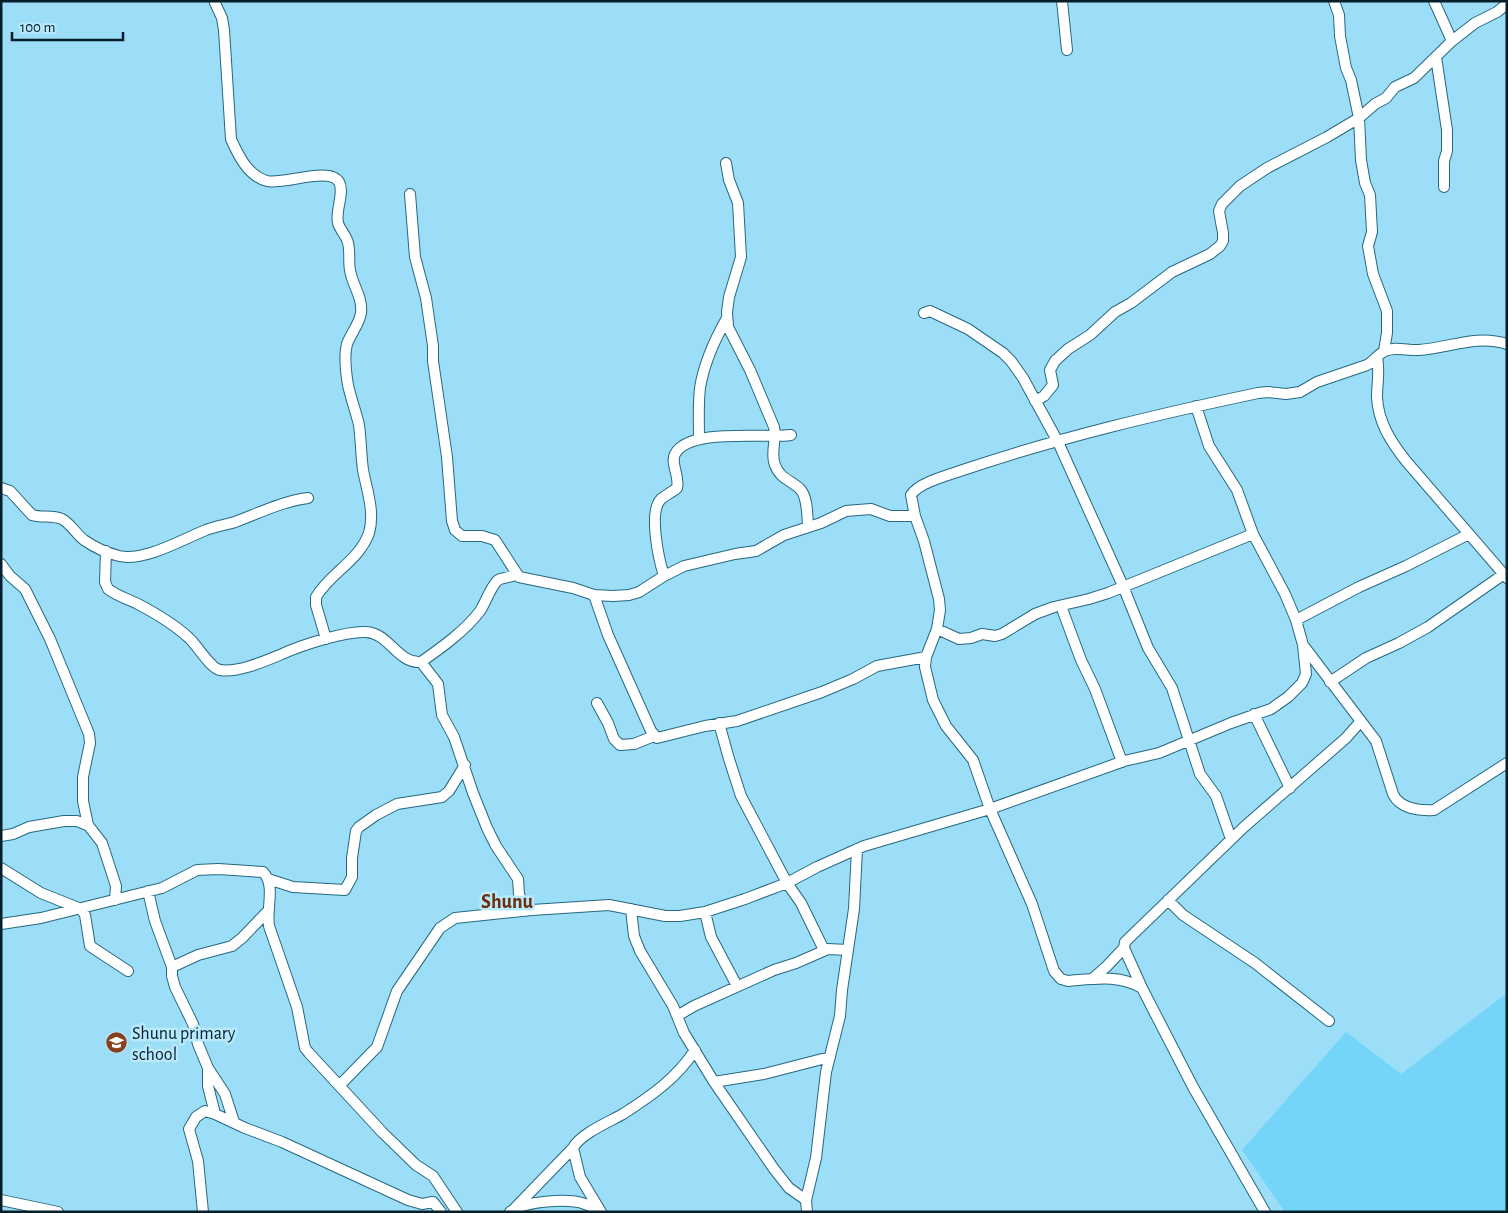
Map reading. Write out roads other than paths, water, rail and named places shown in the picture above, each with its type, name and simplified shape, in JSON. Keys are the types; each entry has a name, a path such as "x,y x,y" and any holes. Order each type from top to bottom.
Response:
{"street":[{"path":"1062,1 1067,50"},
{"path":"1330,682 1366,658 1398,644 1428,627 1505,576 1406,461 1384,427 1378,408 1377,396 1381,354 1387,333 1387,311 1373,274 1368,246 1372,232 1370,195 1364,183 1359,118 1351,80 1346,68 1340,36 1339,15 1334,1"},
{"path":"1434,1 1452,41"},
{"path":"215,3 222,18 224,30 231,139 238,156 256,176 266,181 279,182 320,175 335,178 339,182 341,189 338,206 338,224 347,240 350,270 361,302 359,321 347,345 347,377 358,425 372,518 364,545 316,597 316,605 326,639"},
{"path":"1035,401 1044,396 1052,385 1050,370 1055,361 1068,349 1090,335 1115,312 1131,303 1172,272 1210,254 1220,246 1223,241 1220,211 1222,204 1240,186 1267,168 1359,118 1375,104 1386,98 1395,87 1414,78 1452,41 1475,23 1496,13 1507,4"},
{"path":"1436,57 1447,130 1444,187"},
{"path":"726,163 729,180 738,203 741,257 730,288 727,317 728,327 754,378 774,427 776,436 774,465 784,479 803,493 808,526"},
{"path":"410,194 415,258 426,298 433,346 432,361 447,457 452,521 455,530 462,536 482,536 495,540 517,575 521,578 594,594 620,596 634,594 664,576 691,564 756,551 784,535 821,523 846,511 870,509 890,516 915,516"},
{"path":"924,313 930,312 968,329 1003,353 1023,378 1058,442 1123,586 1148,648 1172,688 1200,774 1216,796 1231,840"},
{"path":"699,439 700,389 704,371 727,317"},
{"path":"1387,333 1392,341 1404,349"},
{"path":"1142,988 1126,980 1068,982 1061,979 1054,971 1028,896 990,809 973,760 946,726 933,700 926,676 926,657 937,629 940,610 937,587 915,516 911,497 913,492 917,488 989,462 1092,431 1263,392 1286,394 1300,392 1317,382 1361,368 1381,354 1404,349 1419,350 1459,342 1492,340 1507,344"},
{"path":"340,1085 377,1047 397,991 440,928 456,918 532,910 610,905 665,916 705,912 787,883 817,867 886,838 990,809 1122,762 1159,754 1188,740 1271,708 1288,697 1302,683 1306,674 1303,645 1296,620 1285,594 1253,534 1237,490 1209,446 1196,406"},
{"path":"664,576 656,547 656,509 660,500 677,488 679,479 674,464 674,455 679,448 699,439 742,435 792,436"},
{"path":"1,488 10,491 32,515 56,517 68,523 83,539 106,551 124,556 143,555 208,529 234,522 287,502 308,498"},
{"path":"937,629 958,639 971,638 982,634 995,636 1002,634 1035,614 1089,600 1253,534"},
{"path":"1296,620 1358,587 1406,566 1468,534"},
{"path":"106,551 105,582 108,589 155,614 188,637 215,668 229,670 263,662 283,653 326,639 368,632 388,641 410,661 421,662 473,619 497,581 517,575"},
{"path":"1,564 10,576 25,589 50,640 89,734 90,743 83,777 82,793 86,818 89,826 102,843 116,886 115,900"},
{"path":"594,594 608,634 654,736"},
{"path":"1061,606 1122,762"},
{"path":"1303,645 1376,742 1395,798 1402,804 1422,810 1440,808 1507,763"},
{"path":"597,704 608,723 614,739 620,744 634,744 654,736 657,738 665,737 761,714 853,679 885,663 926,657"},
{"path":"421,662 438,684 441,711 454,737 487,828 496,846 518,879 519,894 522,902 532,910"},
{"path":"1306,674 1319,667"},
{"path":"1254,714 1290,788"},
{"path":"1265,1212 1193,1087 1142,988 1124,948 1125,942 1231,840 1346,738 1360,721"},
{"path":"719,723 741,796 824,950"},
{"path":"268,879 293,887 346,890 352,877 352,858 357,828 397,804 442,797 449,791 465,765"},
{"path":"1,836 29,827 64,821 77,821 89,826"},
{"path":"807,1212 806,1200 816,1158 826,1072 838,1028 854,909 857,850"},
{"path":"1,868 41,893 81,909 85,915 90,946 128,971"},
{"path":"1,924 41,918 166,887 192,872 205,869 261,870 268,879 270,897 267,912 269,926 297,1007 305,1048 314,1061 340,1085 382,1132 416,1164 433,1176 457,1212"},
{"path":"148,891 155,922 172,967 173,980 193,1024 198,1044 208,1068 225,1094 234,1122"},
{"path":"1168,900 1183,915 1255,963 1329,1021"},
{"path":"631,909 634,936 640,951 673,1006 681,1026 714,1082 783,1180 793,1191 806,1200"},
{"path":"172,967 198,955 232,946 267,912"},
{"path":"705,912 711,937 738,986"},
{"path":"677,1016 758,976 796,963 824,950 833,948 848,950"},
{"path":"1092,980 1124,948"},
{"path":"513,1210 576,1143 635,1106 666,1083 695,1050"},
{"path":"714,1082 764,1074 830,1057"},
{"path":"208,1068 208,1086 215,1114"},
{"path":"203,1212 198,1161 189,1128 196,1117 205,1111 234,1122 408,1200 422,1204 433,1202 442,1212"},
{"path":"573,1148 580,1177 600,1212"},
{"path":"1,1200 58,1212"},
{"path":"513,1210 547,1202 570,1201 585,1204 600,1212"}],"place":[{"name":"Shunu primary school","path":"116,1043"}],"district":[{"name":"Shunu","path":"507,901"}]}
